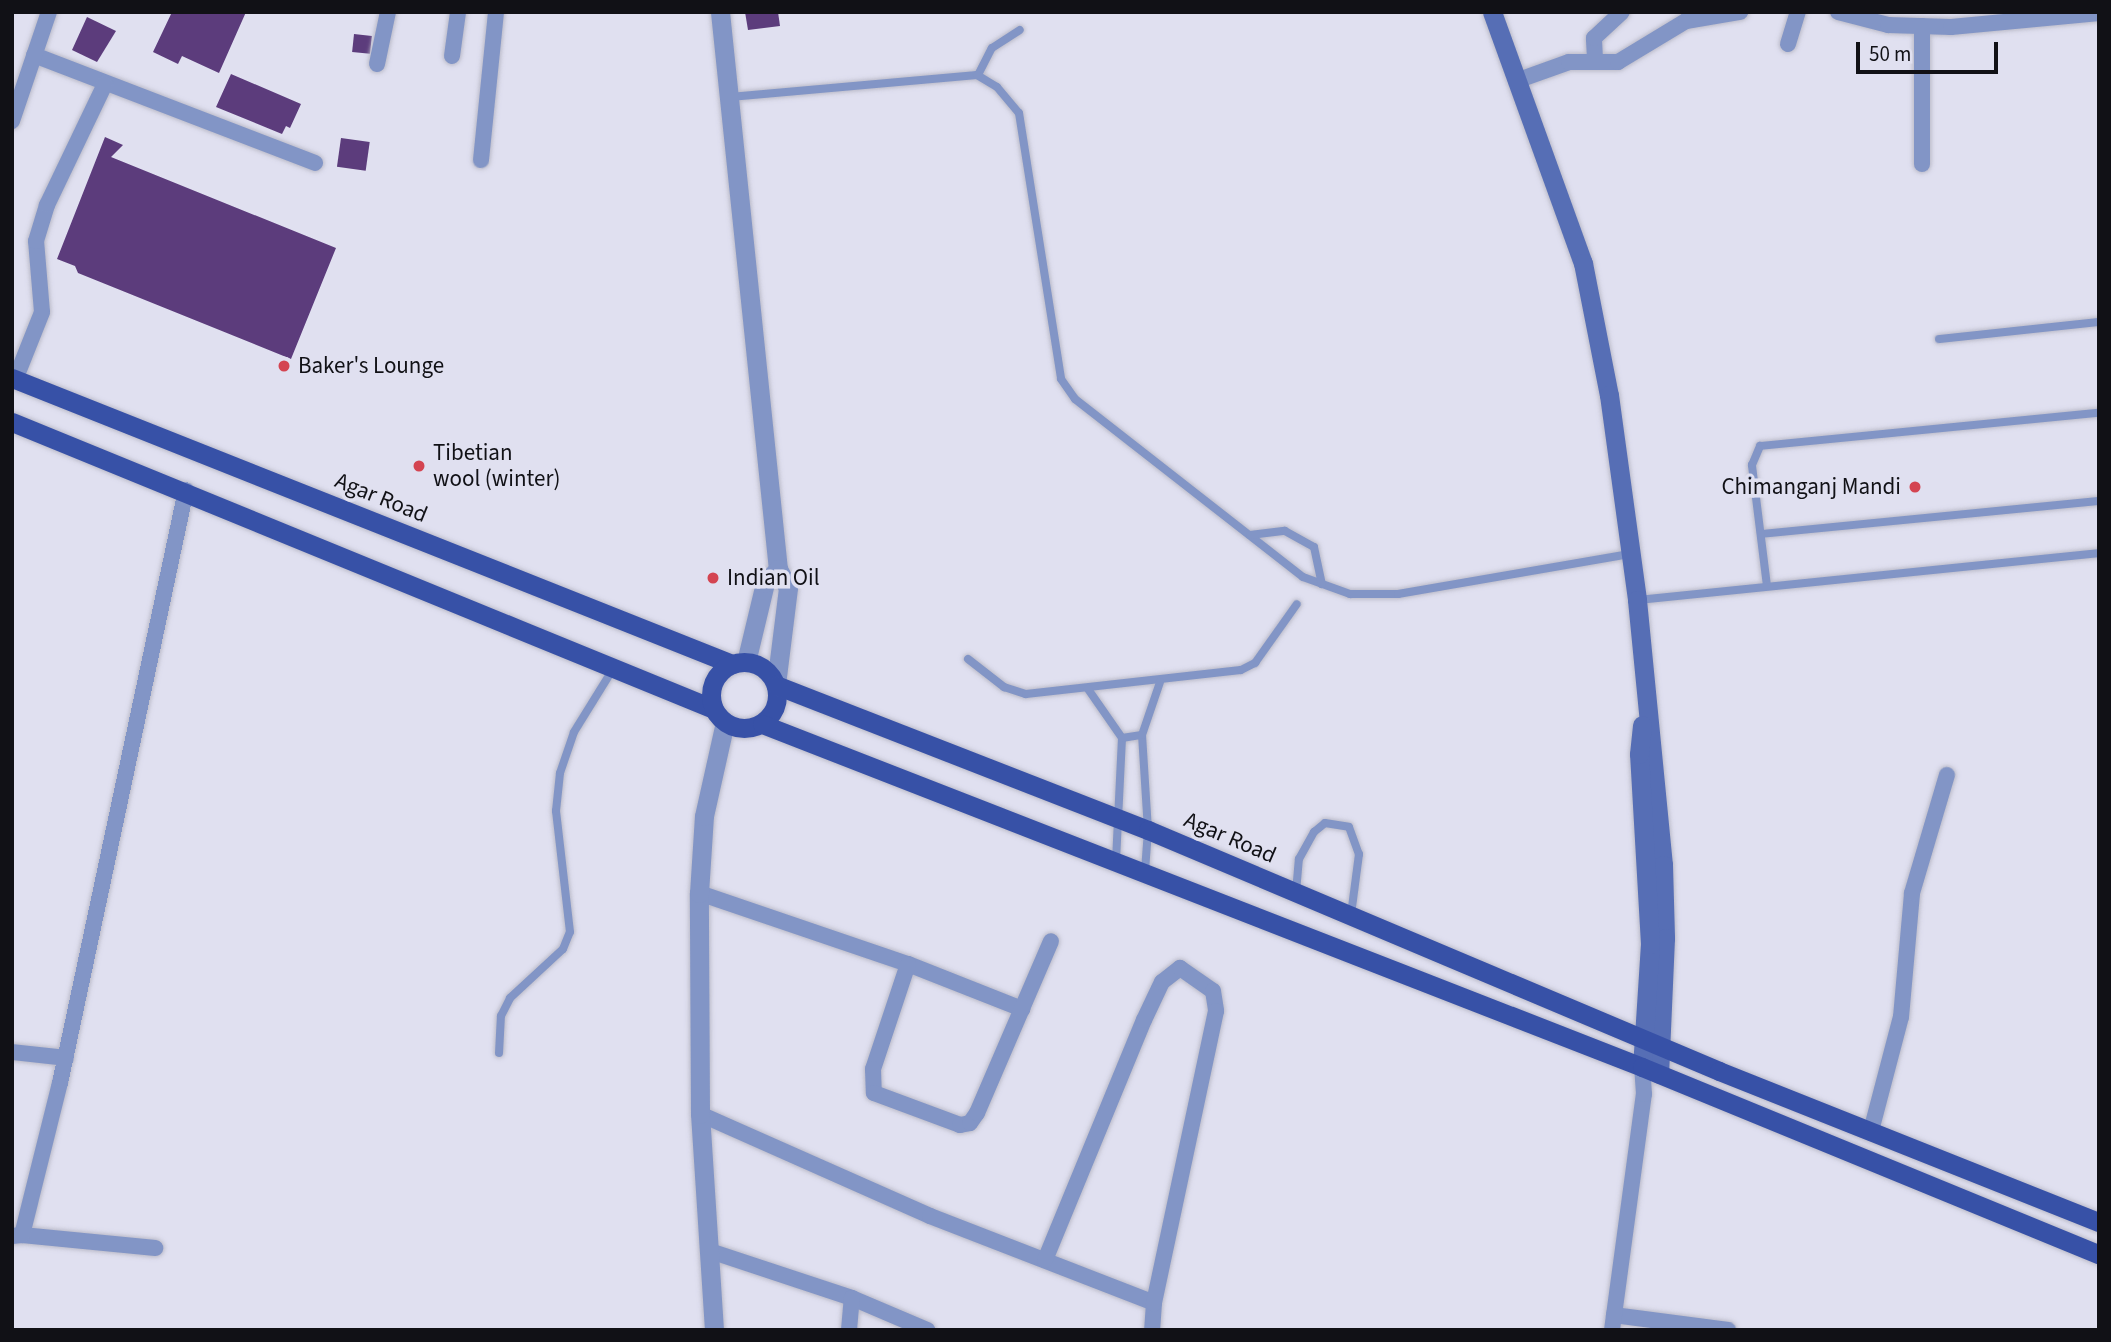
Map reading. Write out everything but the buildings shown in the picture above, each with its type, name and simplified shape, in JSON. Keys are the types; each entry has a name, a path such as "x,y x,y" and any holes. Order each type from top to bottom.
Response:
{"main road":[{"path":"1492,12 1583,263 1609,395 1637,600 1645,707 1653,751 1663,864 1651,1071"},
{"name":"Agar Road","path":"14,379 739,663 763,667 776,684 1148,830 1653,1043 2099,1222"},
{"path":"12,422 615,666 720,715 740,728 762,723 1145,871 1651,1071 2099,1254"},
{"path":"720,715 712,688 716,678 739,663"},
{"path":"762,723 776,706 776,684"},
{"path":"1443,988 1454,958"}],"street":[{"path":"12,121 49,12"},
{"path":"377,64 387,12"},
{"path":"452,56 458,12"},
{"path":"481,160 496,12"},
{"path":"720,12 778,569 788,588 776,684"},
{"path":"1595,59 1594,38 1622,12"},
{"path":"1517,81 1569,62 1595,59 1618,62 1631,58 1661,32 1686,21 1740,12"},
{"path":"1788,44 1798,12"},
{"path":"1838,12 1888,25 1922,26 2099,13"},
{"path":"1922,26 1922,164"},
{"path":"34,55 315,163"},
{"path":"14,379 42,312 36,241 47,205 105,84"},
{"path":"155,1248 17,1236 66,1058 186,491"},
{"path":"739,663 765,583 778,569"},
{"path":"714,1330 700,1114 699,893 704,816 720,715"},
{"path":"1871,1131 1901,1017 1912,893 1947,775"},
{"path":"699,893 908,964 1022,1009"},
{"path":"908,964 873,1069 878,1098 950,1123 970,1124 1051,941"},
{"path":"1045,1260 1143,1020 1162,982 1180,968 1203,980 1217,998 1154,1303 1152,1330"},
{"path":"12,1052 66,1058"},
{"path":"1651,1071 1644,1094 1613,1322 1728,1330"},
{"path":"700,1114 930,1216 1154,1303"},
{"path":"710,1251 852,1298 927,1330"},
{"path":"849,1330 852,1298"}],"lane":[{"path":"978,75 992,48 1020,30"},
{"path":"728,98 978,75 997,87 1019,113 1061,379 1075,399 1303,577 1350,594 1398,594 1630,554"},
{"path":"1939,339 2099,322"},
{"path":"1767,586 1752,465 1760,446 2099,413"},
{"path":"1760,534 2099,501"},
{"path":"1250,535 1286,531 1314,547 1322,584"},
{"path":"1637,600 2099,553"},
{"path":"968,659 1004,687 1026,694 1160,682 1249,668 1297,604"},
{"path":"499,1053 501,1016 510,998 563,949 570,932 556,811 560,773 574,732 615,666"},
{"path":"1145,871 1148,830 1142,735 1160,682"},
{"path":"1088,690 1122,738 1121,820 1116,860"},
{"path":"1122,738 1142,735"},
{"path":"1296,892 1299,859 1314,832 1325,823 1349,827 1359,854 1351,915"}],"place":[{"name":"Baker's Lounge","path":"284,366"},
{"name":"Tibetian wool (winter)","path":"419,466"},
{"name":"Chimanganj Mandi","path":"1915,487"},
{"name":"Indian Oil","path":"713,578"}]}
